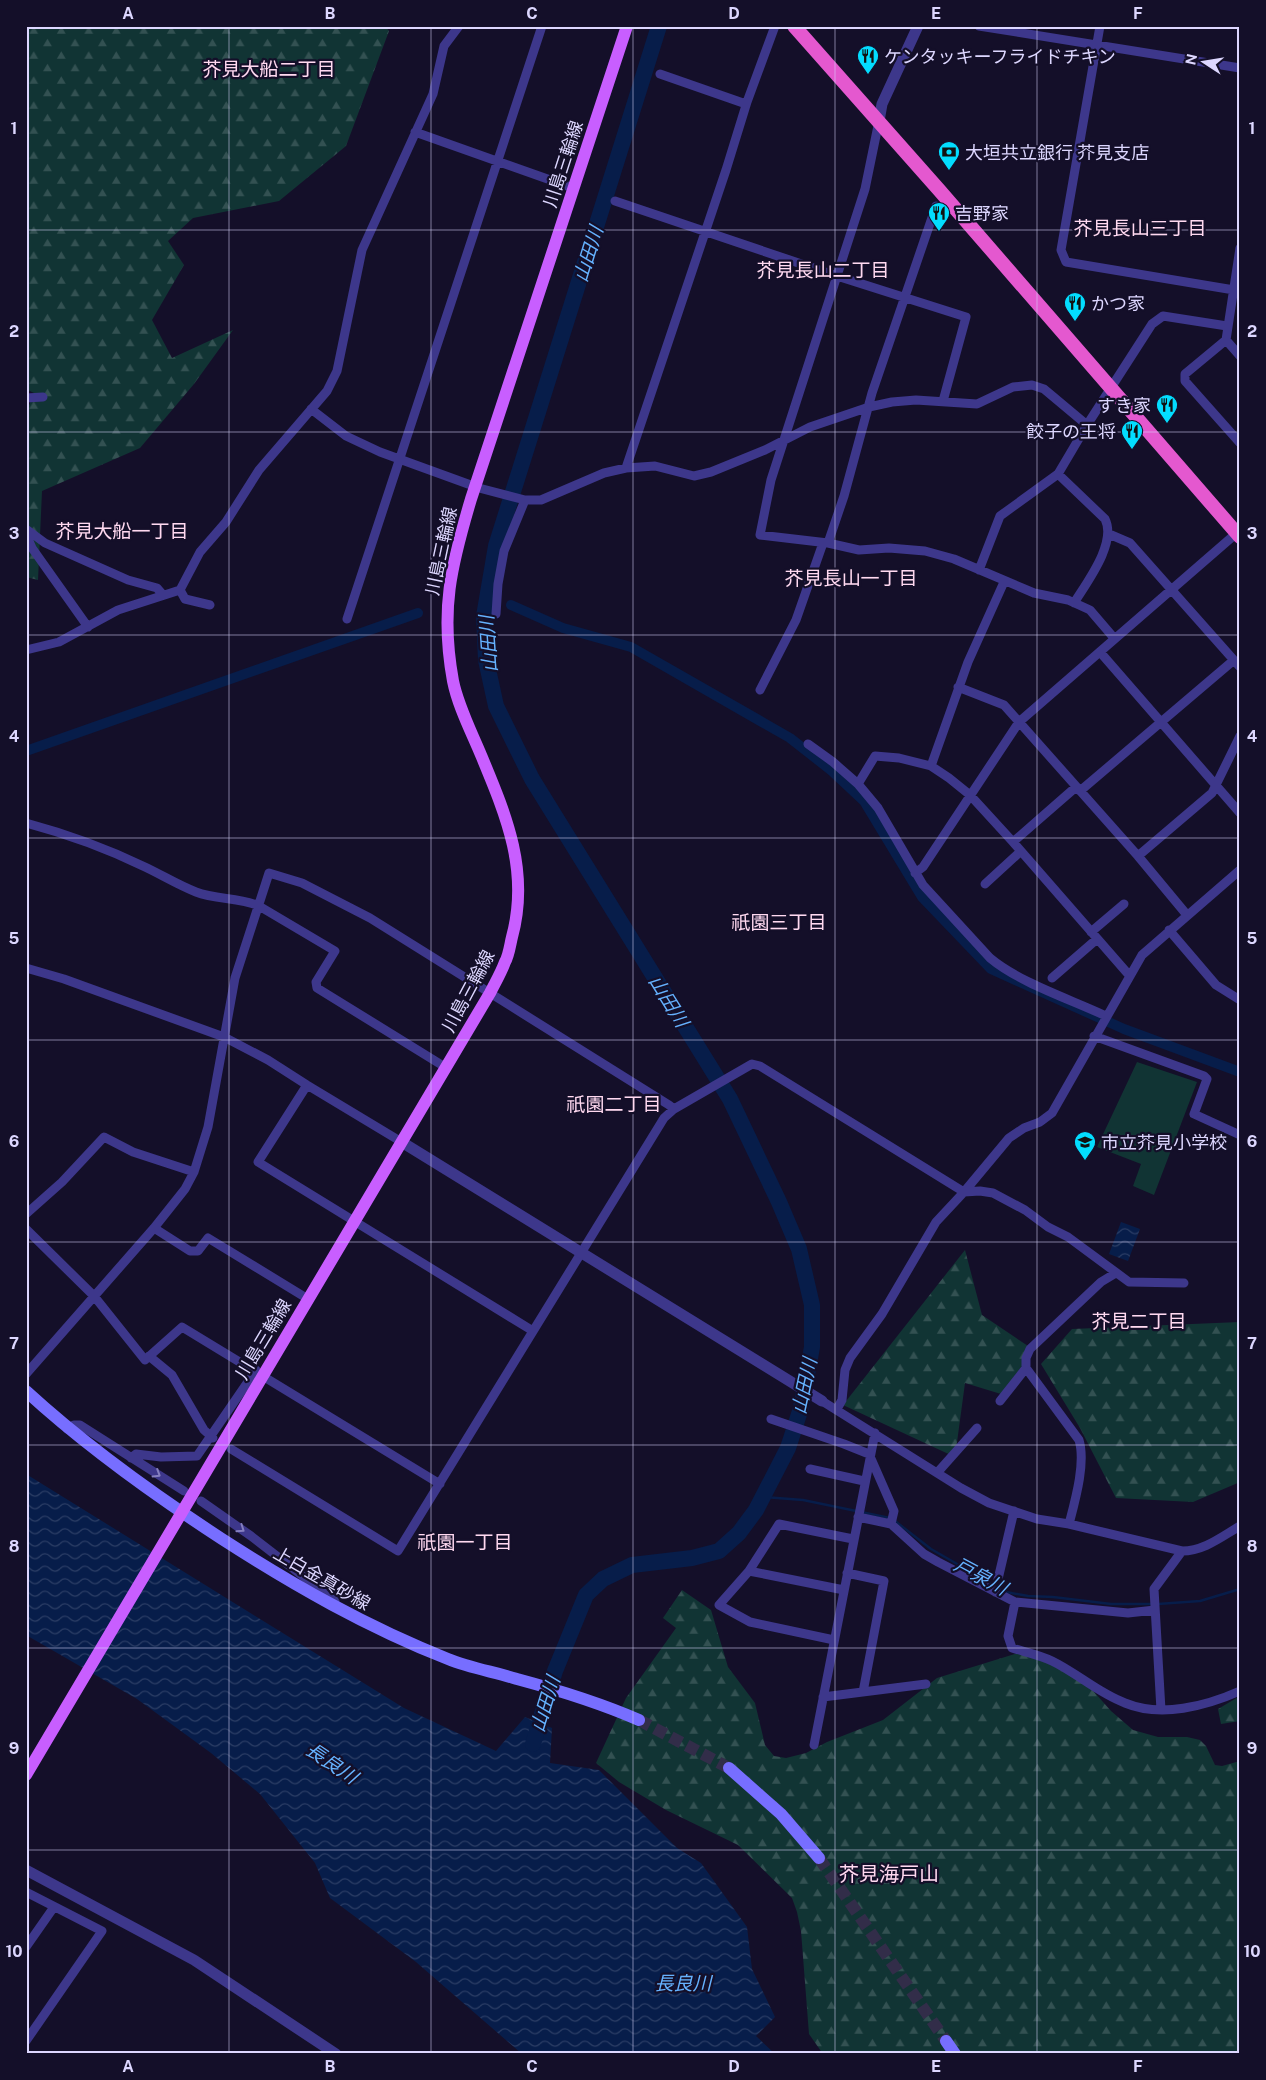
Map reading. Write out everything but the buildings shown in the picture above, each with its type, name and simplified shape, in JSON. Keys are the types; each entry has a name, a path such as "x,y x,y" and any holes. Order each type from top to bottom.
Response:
{"highway":[{"path":"794,26 1239,533"}],"main road":[{"name":"川島三輪線","path":"26,1775 173,1529 259,1372 308,1299 400,1141 490,993 506,961 516,922 520,892 518,863 502,807 463,712 454,683 448,648 447,614 449,584 456,551 627,26"},
{"name":"上白金真砂線","path":"26,1392 66,1428 182,1513 323,1601 363,1622 451,1660 574,1696 639,1720"},
{"path":"729,1768 781,1814 819,1858"},
{"path":"946,2041 955,2054"}],"street":[{"path":"26,650 59,642 118,610 180,590 200,552 226,522 259,470 327,391 337,371 362,250 433,94 444,46 458,26"},
{"path":"347,619 542,26"},
{"path":"626,468 726,170 746,104 775,26"},
{"path":"918,26 882,104 865,189 783,440 771,480 760,535 787,537 859,550 889,548 925,551 954,559 1034,594 1074,603 1090,610 1114,638"},
{"path":"979,26 1240,68"},
{"path":"1100,26 1061,250 1066,262 1236,291"},
{"path":"660,74 746,104"},
{"path":"415,132 573,188"},
{"path":"615,201 837,276 966,317 943,401"},
{"path":"760,690 796,620 844,496 869,407 936,206"},
{"path":"1240,248 1236,291 1227,326 1226,340 1240,356"},
{"path":"979,570 1000,516 1058,474 1152,324 1163,316 1227,326"},
{"path":"1226,340 1185,374 1185,381 1240,444"},
{"path":"311,409 346,436 400,460 477,487 522,500 541,500 604,473 626,468 654,466 694,476 733,464 810,427 869,407 908,401 943,401 977,404 1013,387 1032,385 1044,389 1087,425"},
{"path":"26,398 43,397"},
{"path":"1058,474 1105,519 1108,525 1109,534 1096,567 1074,603"},
{"path":"496,614 498,584 504,551 522,500"},
{"path":"26,529 45,543 128,580 157,588 163,595"},
{"path":"915,872 923,867 1019,722 1114,638 1239,533"},
{"path":"26,534 32,548 88,627"},
{"path":"1013,842 1161,722 1237,664 1173,589 1130,543 1109,534"},
{"path":"930,766 958,687 1004,582"},
{"path":"180,590 185,599 210,605"},
{"path":"1100,652 1240,813"},
{"path":"958,687 1004,705 1138,856 1187,915"},
{"path":"1138,856 1212,793 1240,736"},
{"path":"808,744 833,762 858,784 878,808 922,885 990,958 1001,966 1106,1016"},
{"path":"858,784 875,756 898,758 930,766 950,778 970,795 1013,842 1129,975"},
{"path":"26,823 62,832 143,866 195,892 259,906 335,951 316,982 317,988 446,1067"},
{"path":"985,884 1021,851"},
{"path":"837,1409 842,1400 846,1370 850,1358 882,1314 936,1222 1009,1138 1024,1128 1040,1122 1052,1112 1142,955 1240,870"},
{"path":"26,1374 154,1228 185,1189 194,1172 208,1126 235,978 242,951 269,873 302,883 370,918 669,1104 674,1109"},
{"path":"1052,978 1124,904"},
{"path":"1169,930 1216,985 1240,1000"},
{"path":"26,968 64,979 224,1037 268,1060 989,1503 1037,1519 1069,1524 1182,1551 1193,1551 1206,1546 1240,1526"},
{"path":"1094,1036 1204,1076 1207,1079 1194,1114 1240,1135"},
{"path":"231,1449 398,1551 664,1118 674,1109 752,1064 760,1066 964,1192 980,1191 993,1193 1025,1210 1048,1227 1068,1237 1129,1282 1184,1283"},
{"path":"307,1085 258,1162 533,1331"},
{"path":"26,1214 62,1182 104,1137 133,1152 194,1172"},
{"path":"154,1228 190,1251 198,1251 208,1238 308,1299"},
{"path":"26,1229 94,1296 145,1360 182,1326 440,1484"},
{"path":"1069,1524 1077,1491 1082,1448 1079,1440 1026,1368 1026,1358 1030,1349 1044,1334 1101,1282 1116,1274"},
{"path":"149,1356 172,1375 211,1437"},
{"path":"1000,1401 1026,1368"},
{"path":"131,1458 136,1454 161,1457 197,1456 259,1372"},
{"path":"775,1420 869,1454"},
{"path":"66,1428 80,1425 184,1491"},
{"path":"937,1472 978,1428"},
{"path":"814,1745 869,1454 875,1433"},
{"path":"869,1454 892,1519 924,1554 938,1562 1016,1602 1128,1613 1154,1605"},
{"path":"810,1469 864,1481"},
{"path":"201,1501 251,1536 363,1622"},
{"path":"995,1592 1014,1511"},
{"path":"859,1512 892,1519"},
{"path":"834,1640 750,1622 719,1605 749,1572 779,1524 854,1539"},
{"path":"1161,1710 1154,1589 1182,1551"},
{"path":"749,1572 844,1590"},
{"path":"847,1573 884,1581 863,1692"},
{"path":"1016,1602 1008,1636 1012,1648 1050,1660 1124,1703 1161,1710 1182,1708 1224,1698 1240,1691"},
{"path":"823,1697 926,1684"},
{"path":"26,1870 194,1960 336,2054"},
{"path":"26,1892 102,1931 26,2041"},
{"path":"26,1947 54,1907"}],"green space":[{"path":"26,26 385,26 389,31 346,146 279,201 193,218 168,241 184,265 152,320 172,358 233,330 194,384 140,448 42,491 38,580 26,577 26,413 34,393 26,389"},
{"path":"1137,1062 1197,1082 1154,1195 1133,1186 1141,1164 1097,1147"},
{"path":"965,1250 982,1315 1034,1350 1001,1394 965,1383 955,1457 843,1405"},
{"path":"1240,1322 1240,1482 1193,1502 1116,1498 1080,1428 1041,1364 1072,1329"},
{"path":"682,1590 711,1610 728,1667 755,1703 765,1745 774,1756 786,1758 806,1753 827,1742 883,1720 937,1678 1018,1653 1051,1659 1087,1684 1111,1711 1133,1730 1158,1737 1187,1737 1200,1740 1206,1746 1215,1765 1222,1766 1240,1761 1240,2054 823,2054 809,2034 801,1931 792,1898 738,1845 666,1810 619,1782 596,1763 626,1698 676,1628 663,1618"},
{"path":"1240,1696 1240,1721 1221,1724 1218,1709"}],"water":[{"path":"1121,1222 1140,1229 1128,1261 1109,1254"},
{"name":"長良川","path":"26,1474 404,1708 496,1751 525,1717 552,1728 550,1763 599,1770 677,1848 701,1863 747,1927 752,1969 775,2017 756,2036 775,2054 522,2054 416,1962 330,1898 315,1863 260,1794 211,1753 137,1699 26,1635"}],"waterway":[{"name":"山田川","path":"533,1744 555,1671 586,1595 603,1579 632,1565 692,1558 719,1551 739,1533 756,1510 788,1448 801,1408 812,1347 812,1305 799,1249 779,1202 730,1099 532,779 496,706 486,660 484,616 496,546 659,26"},
{"path":"511,605 563,628 631,647 790,738 832,771 864,801 922,897 991,969 1124,1029 1240,1072"},
{"path":"26,751 418,613"},
{"name":"戸泉川","path":"764,1497 803,1500 890,1518"},
{"name":"戸泉川","path":"895,1521 931,1549 1006,1592 1111,1604 1153,1604"},
{"name":"戸泉川","path":"1158,1604 1200,1601 1240,1589"}],"tunnel":[{"path":"639,1720 729,1768"},
{"path":"819,1858 946,2041"}],"place":[{"name":"ケンタッキーフライドチキン","path":"868,75"},
{"name":"大垣共立銀行 芥見支店","path":"949,171"},
{"name":"吉野家","path":"939,232"},
{"name":"かつ家","path":"1075,322"},
{"name":"すき家","path":"1167,424"},
{"name":"餃子の王将","path":"1132,450"},
{"name":"市立芥見小学校","path":"1085,1161"}],"district":[{"name":"芥見大船二丁目","path":"269,69"},
{"name":"芥見長山三丁目","path":"1140,228"},
{"name":"芥見長山二丁目","path":"823,270"},
{"name":"芥見大船一丁目","path":"122,531"},
{"name":"芥見長山一丁目","path":"851,578"},
{"name":"祇園三丁目","path":"779,922"},
{"name":"祇園二丁目","path":"614,1104"},
{"name":"芥見二丁目","path":"1139,1321"},
{"name":"祇園一丁目","path":"465,1542"},
{"name":"芥見海戸山","path":"889,1874"}]}
